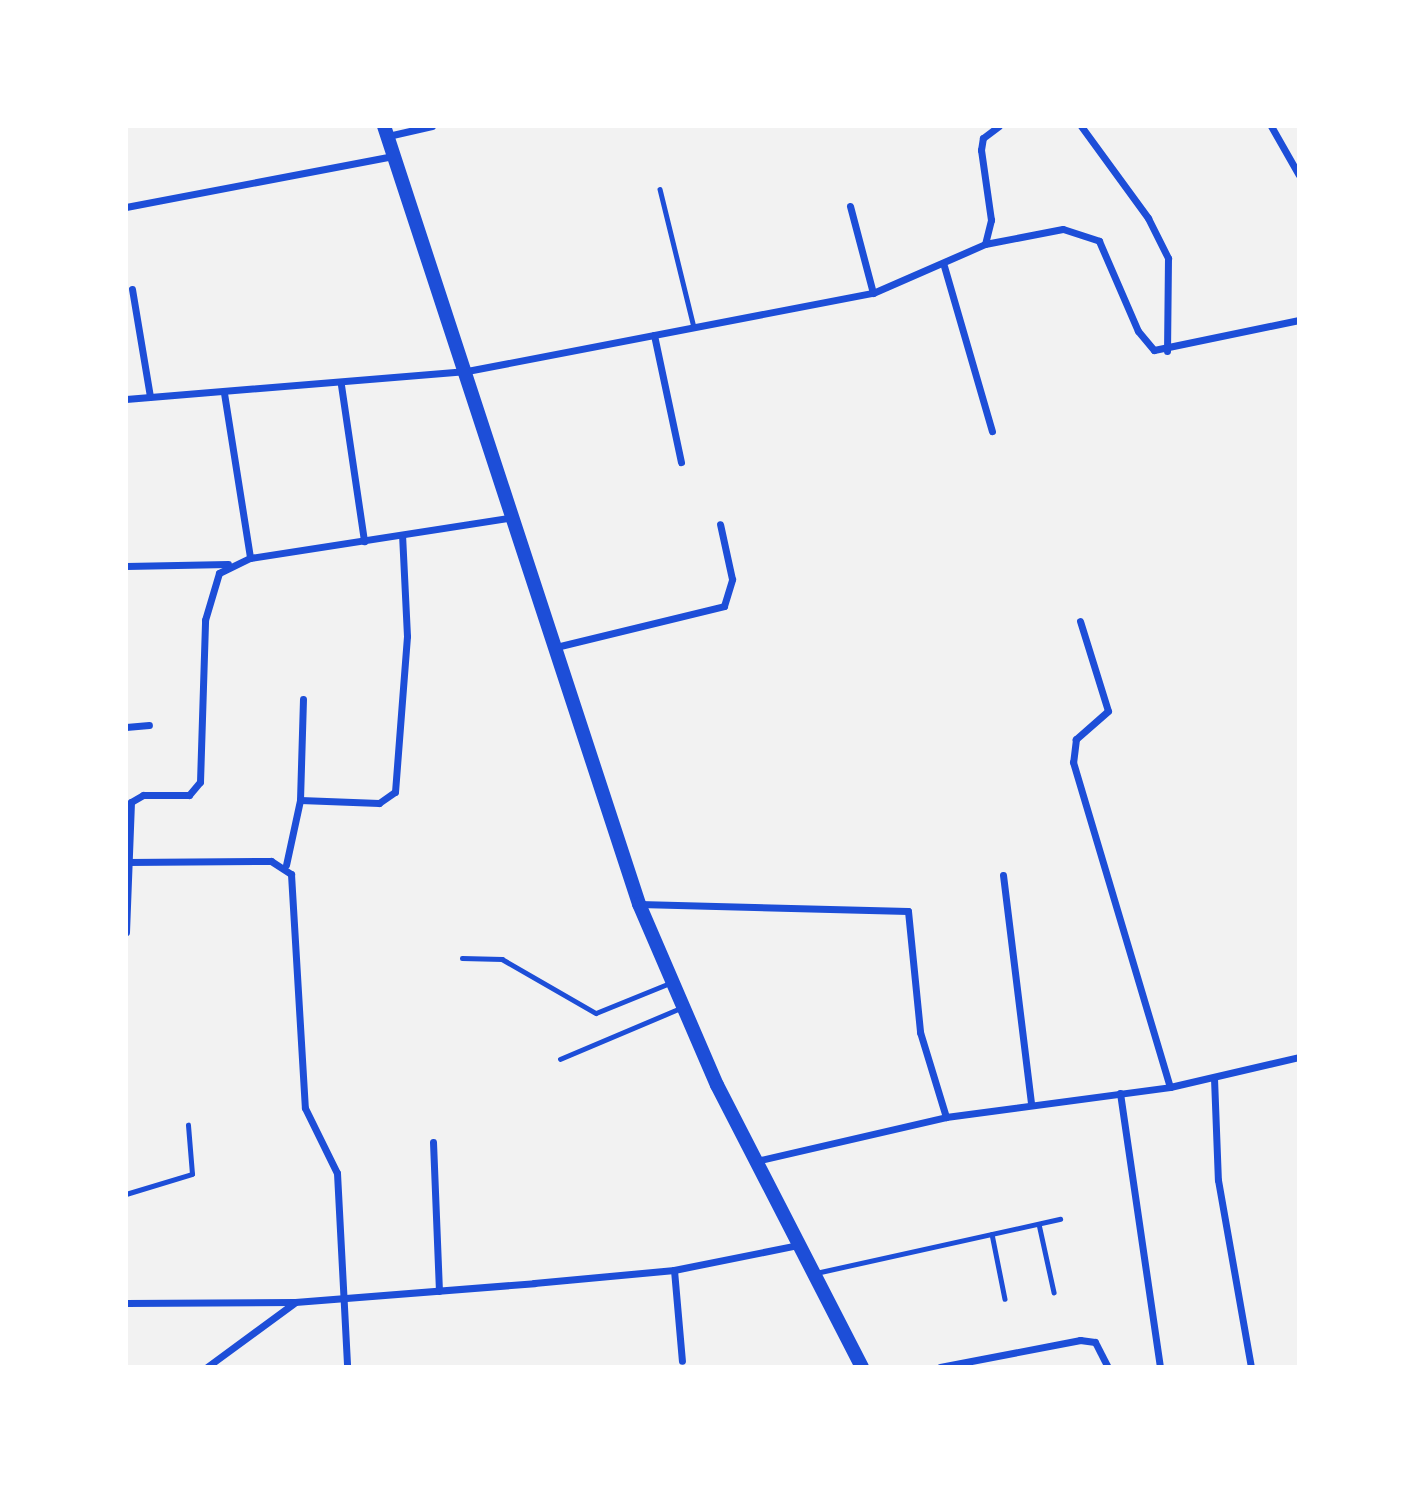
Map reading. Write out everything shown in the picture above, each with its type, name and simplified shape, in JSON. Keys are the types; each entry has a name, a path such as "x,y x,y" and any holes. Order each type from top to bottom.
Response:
{"highway":[{"path":"386,131 639,904 671,983 755,1161 862,1367"}],"street":[{"path":"386,131 432,126"},
{"path":"985,244 991,220 981,150 983,138 999,126"},
{"path":"1082,126 1148,218 1168,258 1167,351"},
{"path":"1271,126 1299,175"},
{"path":"126,207 394,156"},
{"path":"850,206 873,293"},
{"path":"126,399 341,385 467,372 873,293 944,266 985,244 1082,231 1111,259 1145,343 1167,351 1299,320"},
{"path":"944,266 992,431"},
{"path":"132,289 150,397"},
{"path":"654,335 681,462"},
{"path":"341,385 364,541"},
{"path":"224,393 250,558"},
{"path":"126,566 229,564 250,558 514,517"},
{"path":"556,647 724,606 732,579 720,524"},
{"path":"300,800 379,803 395,792 407,636 402,535"},
{"path":"126,932 131,802 143,795 189,795 200,782 205,620 210,590 229,564"},
{"path":"1080,621 1108,711 1076,738 1073,762 1170,1087"},
{"path":"303,699 300,800 286,865 294,887 304,1108 337,1173 340,1298 347,1367"},
{"path":"126,727 149,725"},
{"path":"128,862 286,865"},
{"path":"1003,875 1031,1103"},
{"path":"639,904 908,911 920,1032 946,1117"},
{"path":"755,1161 946,1117 1031,1103 1170,1087 1299,1057"},
{"path":"1214,1078 1218,1180 1251,1367"},
{"path":"1120,1093 1160,1367"},
{"path":"433,1142 439,1291"},
{"path":"126,1303 295,1302 439,1291 674,1270 797,1245"},
{"path":"674,1270 682,1361"},
{"path":"207,1367 295,1302"},
{"path":"940,1367 1080,1340 1096,1342 1108,1367"}],"lane":[{"path":"660,189 694,327"},
{"path":"462,958 502,958 596,1013 671,983"},
{"path":"560,1059 682,1007"},
{"path":"126,1194 192,1174 188,1125"},
{"path":"812,1274 1060,1219"},
{"path":"1039,1224 1054,1292"},
{"path":"992,1234 1004,1299"}]}
